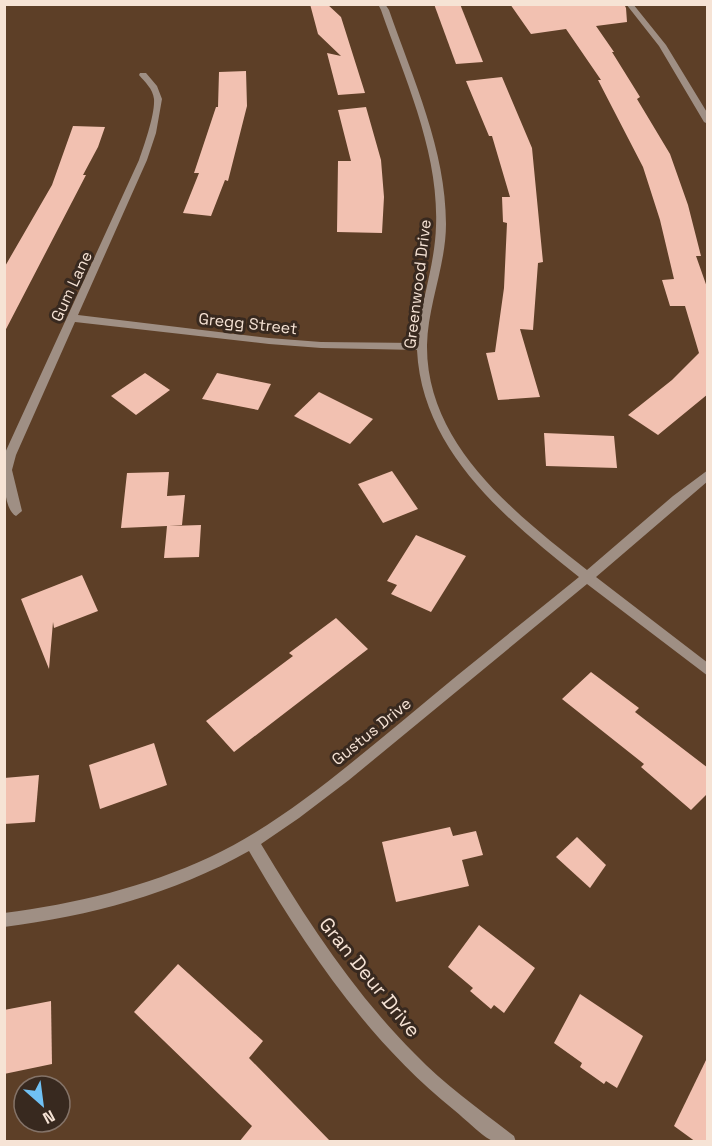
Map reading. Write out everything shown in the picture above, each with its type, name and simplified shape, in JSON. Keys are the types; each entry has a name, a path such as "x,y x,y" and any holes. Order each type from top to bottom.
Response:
{"street":[{"name":"Greenwood Drive","path":"381,4 434,153 440,182 439,249 422,347 430,397 441,425 462,460 490,495 519,522 708,671"},
{"path":"629,4 662,45 708,122"},
{"name":"Gum Lane","path":"16,511 6,470 10,455 116,223 152,133 158,99 153,86 143,75"},
{"name":"Gregg Street","path":"73,318 268,341 331,346 422,347"},
{"name":"Gustus Drive","path":"4,920 52,915 113,901 185,875 219,860 251,841 320,793 385,743 708,474"},
{"name":"Gran Deur Drive","path":"251,841 307,934 363,1008 397,1047 438,1087 508,1142"}],"building":[{"path":"310,4 327,4 341,17 365,93 338,95 327,53 341,56 318,34"},
{"path":"434,4 460,4 483,62 456,64"},
{"path":"510,4 624,4 626,8 627,22 596,26 614,52 612,52 640,97 637,99 670,154 688,205 701,256 696,256 708,290 708,394 658,435 628,415 672,380 699,353 685,306 670,306 662,280 674,279 660,220 643,167 598,80 601,80 566,29 531,34"},
{"path":"246,71 247,106 228,181 225,180 211,216 183,213 199,173 194,173 216,107 218,107 219,72"},
{"path":"502,77 532,148 543,262 538,263 533,330 520,329 540,397 498,400 486,353 495,352 504,288 507,223 503,222 502,197 510,197 492,136 489,136 466,81"},
{"path":"366,107 381,160 384,197 382,233 337,232 338,161 351,161 338,110"},
{"path":"73,126 105,127 98,147 83,175 86,175 4,333 4,268 52,185"},
{"path":"145,373 170,390 136,415 111,396"},
{"path":"217,373 271,384 258,410 202,399"},
{"path":"319,392 373,419 350,444 294,416"},
{"path":"544,433 614,436 617,468 546,466"},
{"path":"392,471 418,509 383,523 358,484"},
{"path":"169,472 167,496 185,495 182,525 169,526 201,525 199,557 164,558 167,526 121,528 127,473"},
{"path":"416,535 466,556 431,612 391,594 397,585 387,581"},
{"path":"82,575 98,611 54,628 53,622 49,669 21,599"},
{"path":"336,618 368,649 234,752 206,721 293,656 289,653"},
{"path":"591,672 639,708 635,712 708,768 708,793 691,810 641,767 644,764 562,699"},
{"path":"154,743 167,785 100,809 89,765"},
{"path":"39,775 35,822 4,824 4,778"},
{"path":"450,827 453,836 476,831 483,855 462,860 469,886 396,902 382,842"},
{"path":"577,837 606,865 590,888 556,857"},
{"path":"479,925 535,968 504,1013 494,1005 491,1009 470,991 473,988 448,967"},
{"path":"178,964 263,1041 249,1058 331,1142 239,1142 252,1126 134,1012"},
{"path":"580,994 643,1036 617,1088 606,1081 604,1084 580,1067 582,1063 554,1043"},
{"path":"51,1001 52,1064 4,1074 4,1010"},
{"path":"708,1056 708,1142 696,1142 674,1126"}]}
